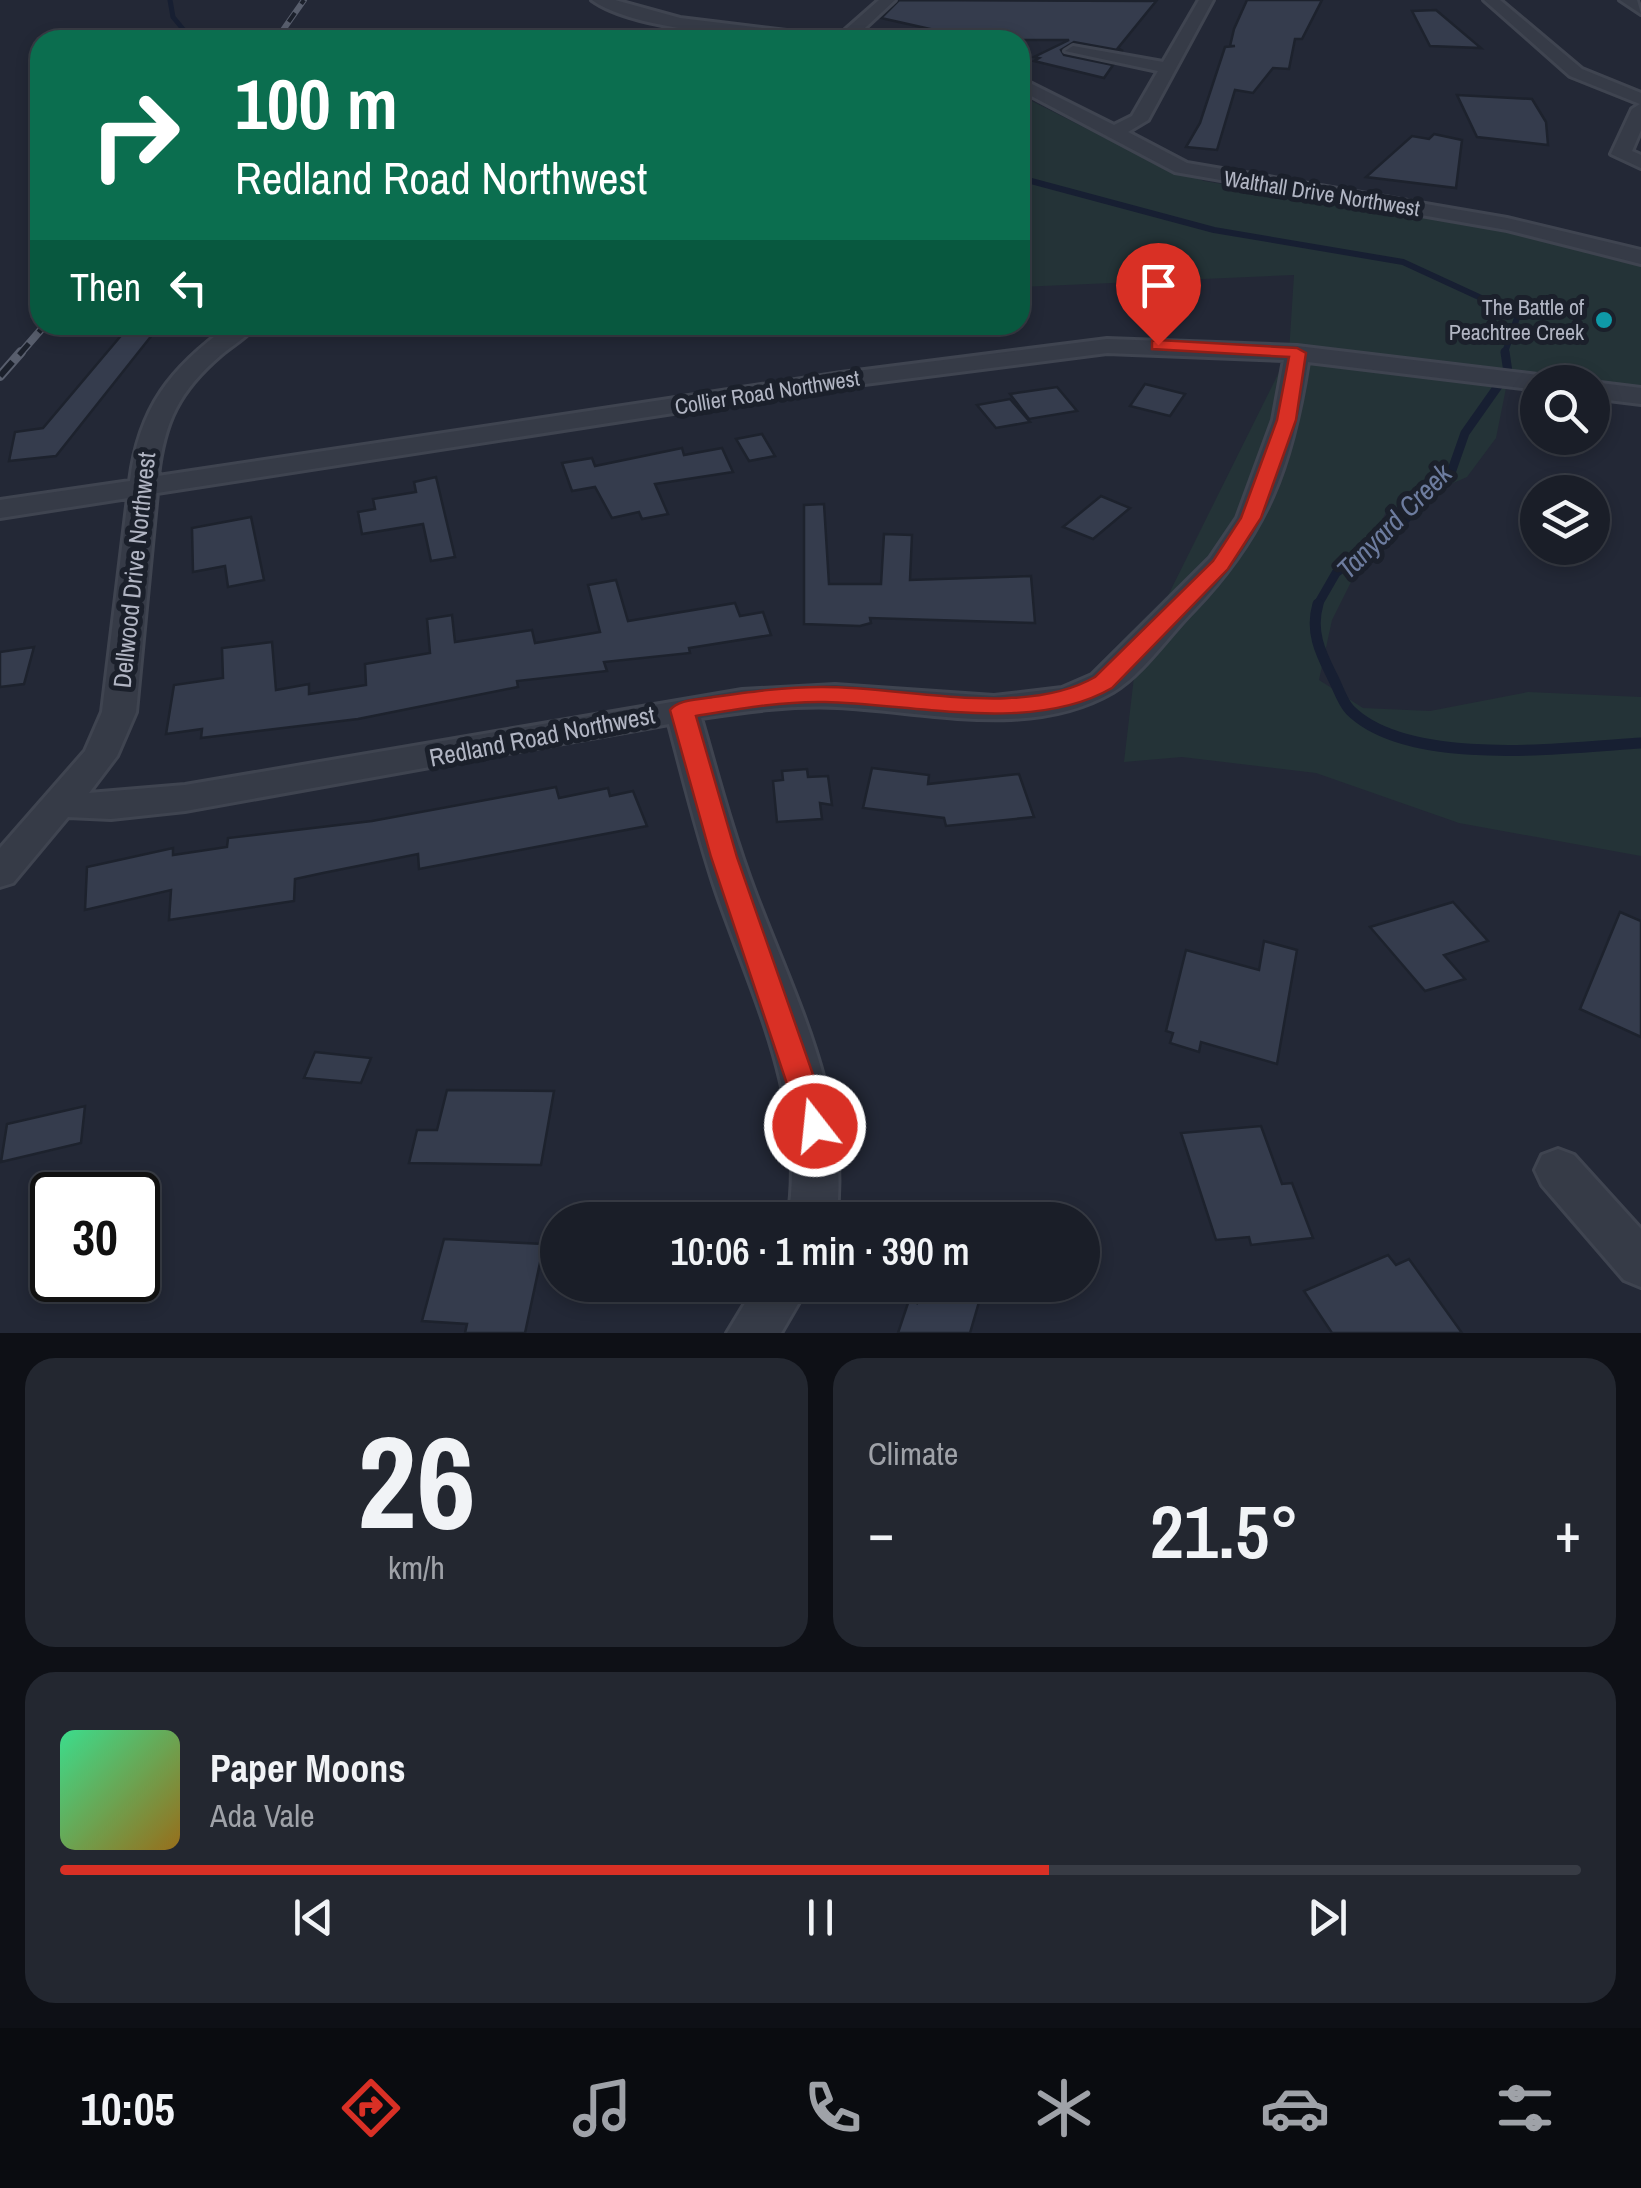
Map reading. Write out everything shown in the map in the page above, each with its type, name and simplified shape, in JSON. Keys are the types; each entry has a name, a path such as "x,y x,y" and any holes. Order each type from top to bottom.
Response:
{"street":[{"path":"600,0 648,16 728,30"},
{"path":"854,30 888,0"},
{"path":"1116,131 1138,120 1206,0"},
{"path":"1492,0 1565,66 1598,88 1641,98"},
{"path":"1627,0 1641,9"},
{"path":"1073,52 1168,68"},
{"name":"Walthall Drive Northwest","path":"1030,88 1182,168 1487,221 1641,257"},
{"path":"1641,109 1621,154 1641,162"},
{"name":"Dellwood Drive Northwest","path":"0,873 100,756 119,712 149,437 160,408 182,376 232,335"},
{"name":"Collier Road Northwest","path":"0,508 1058,350 1158,345 1297,353 1520,381"},
{"name":"Redland Road Northwest","path":"62,804 124,806 346,773 753,698 822,694 1021,706 1053,704 1104,683 1221,564 1251,518 1286,420 1297,353"},
{"path":"1610,392 1641,396"},
{"path":"682,710 724,857 811,1103 820,1148 817,1202"},
{"path":"1558,1170 1641,1264"},
{"path":"752,1333 773,1302"}],"shaded area":[{"path":"1030,100 1121,146 1204,181 1546,237 1641,262 1641,391 1610,385 1610,365 1520,365 1520,379 1508,378 1496,438 1467,477 1386,512 1332,620 1319,680 1363,708 1430,711 1528,692 1641,697 1641,856 1459,823 1316,773 1182,757 1124,762 1136,660 1289,352 1294,275 1030,287"}],"building":[{"path":"899,0 1157,0 1118,48 1123,51 1074,42 1061,50 1064,55 1113,65 1104,78 1034,61 1039,58 1034,57 1069,40 1030,40 1030,30 934,30 881,18"},
{"path":"1247,0 1322,0 1302,39 1295,39 1289,69 1273,68 1253,93 1235,90 1217,150 1186,147 1200,123 1225,47 1235,46 1230,46 1234,29"},
{"path":"1436,10 1481,48 1430,46 1412,11"},
{"path":"1457,95 1532,99 1546,122 1548,145 1477,137"},
{"path":"1434,134 1462,140 1456,188 1366,177 1412,136 1429,139"},
{"path":"122,335 152,335 56,456 9,461 15,432 43,428"},
{"path":"1145,384 1185,394 1170,416 1130,406"},
{"path":"1057,387 1077,411 1029,419 1010,394"},
{"path":"1010,399 1030,422 996,428 977,405"},
{"path":"762,434 775,456 749,461 736,439"},
{"path":"682,448 684,455 722,448 733,472 655,484 668,514 642,519 639,512 612,518 595,487 572,491 562,463 592,458 595,466"},
{"path":"436,477 455,557 431,561 423,524 362,534 358,512 375,509 373,499 416,492 414,482"},
{"path":"1101,496 1130,508 1093,539 1063,527"},
{"path":"824,504 829,584 881,584 884,534 912,535 910,580 1031,576 1035,623 870,618 871,623 860,626 804,624 804,505"},
{"path":"251,517 264,580 228,587 225,566 193,572 192,528"},
{"path":"616,580 628,621 735,603 740,616 763,612 771,635 689,648 690,653 604,662 607,671 517,681 518,687 358,719 201,738 202,729 166,734 174,685 223,678 222,648 272,642 276,690 309,684 309,694 366,685 365,664 430,653 427,619 452,615 455,642 532,630 535,643 600,632 588,585"},
{"path":"34,647 24,684 0,687 0,652"},
{"path":"872,768 929,775 928,784 1019,774 1034,817 946,826 944,818 863,808"},
{"path":"807,769 808,777 828,776 832,805 820,803 822,819 777,822 773,781 783,780 782,771"},
{"path":"556,787 559,798 608,788 610,796 633,791 647,826 419,869 418,854 295,879 294,901 169,920 171,890 85,910 87,867 173,848 173,855 227,847 228,838 372,821"},
{"path":"1453,902 1488,941 1444,955 1465,979 1425,991 1370,927"},
{"path":"1620,912 1641,921 1641,1037 1580,1009"},
{"path":"1264,941 1297,950 1277,1064 1201,1042 1199,1052 1170,1043 1173,1033 1166,1031 1186,950 1259,970"},
{"path":"315,1052 371,1058 361,1083 304,1078"},
{"path":"447,1090 554,1091 541,1165 409,1163 417,1130 437,1130"},
{"path":"85,1106 81,1143 1,1162 7,1124"},
{"path":"1261,1126 1282,1184 1292,1183 1313,1238 1251,1245 1249,1237 1216,1240 1181,1133"},
{"path":"444,1239 540,1244 540,1263 525,1333 465,1333 467,1324 422,1321"},
{"path":"1388,1255 1396,1265 1409,1259 1462,1333 1332,1333 1304,1291"},
{"path":"908,1302 979,1302 970,1333 898,1333"}],"waterway":[{"name":"Tanyard Creek","path":"170,0 173,17 184,30"},
{"name":"Tanyard Creek","path":"1030,181 1214,230 1403,262 1518,315 1505,352"},
{"name":"Tanyard Creek","path":"1318,604 1336,573 1403,522 1452,470 1465,433 1508,372 1505,352"},
{"name":"Tanyard Creek","path":"1318,604 1316,632 1320,650 1347,707 1376,728 1409,740 1489,750 1641,743"}],"railway":[{"path":"283,30 304,0"},
{"path":"19,355 36,335"},
{"path":"0,376 21,352"}],"place":[{"name":"The Battle of Peachtree Creek","path":"1604,320"}],"route":[{"path":"815,1126 811,1103 724,857 682,710 753,698 822,694 1005,708 1053,704 1081,696 1104,683 1221,564 1251,518 1286,420 1297,376 1297,353 1158,345"}]}
